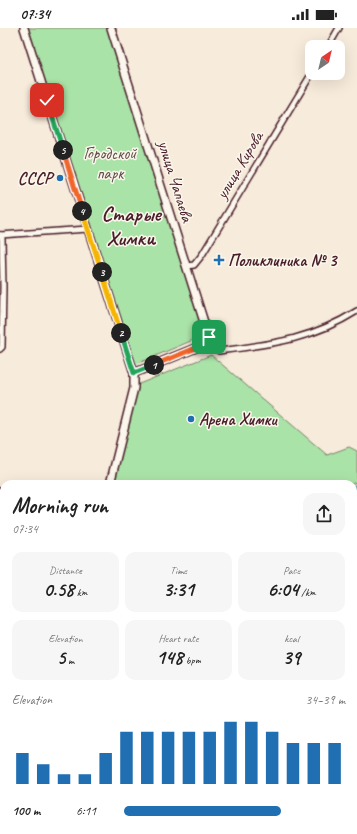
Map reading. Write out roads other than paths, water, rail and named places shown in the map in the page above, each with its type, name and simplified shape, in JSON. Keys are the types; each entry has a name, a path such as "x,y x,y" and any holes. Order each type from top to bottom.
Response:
{"street":[{"path":"24,28 134,373 134,388 111,480"},
{"name":"улица Чапаева","path":"111,28 187,266 209,338 208,343"},
{"path":"332,40 339,28"},
{"name":"улица Кирова","path":"187,266 194,266 202,255 308,80"},
{"path":"0,349 2,347 3,287 2,238 0,235 88,229"},
{"path":"134,373 208,343 219,352 301,338 326,328 357,311"}],"place":[{"name":"СССР","path":"60,178"},
{"name":"Поликлиника № 3","path":"219,260"},
{"name":"Арена Химки","path":"191,419"}],"district":[{"name":"Старые Химки","path":"131,226"}],"park label":[{"name":"Городской парк","path":"110,163"}]}
